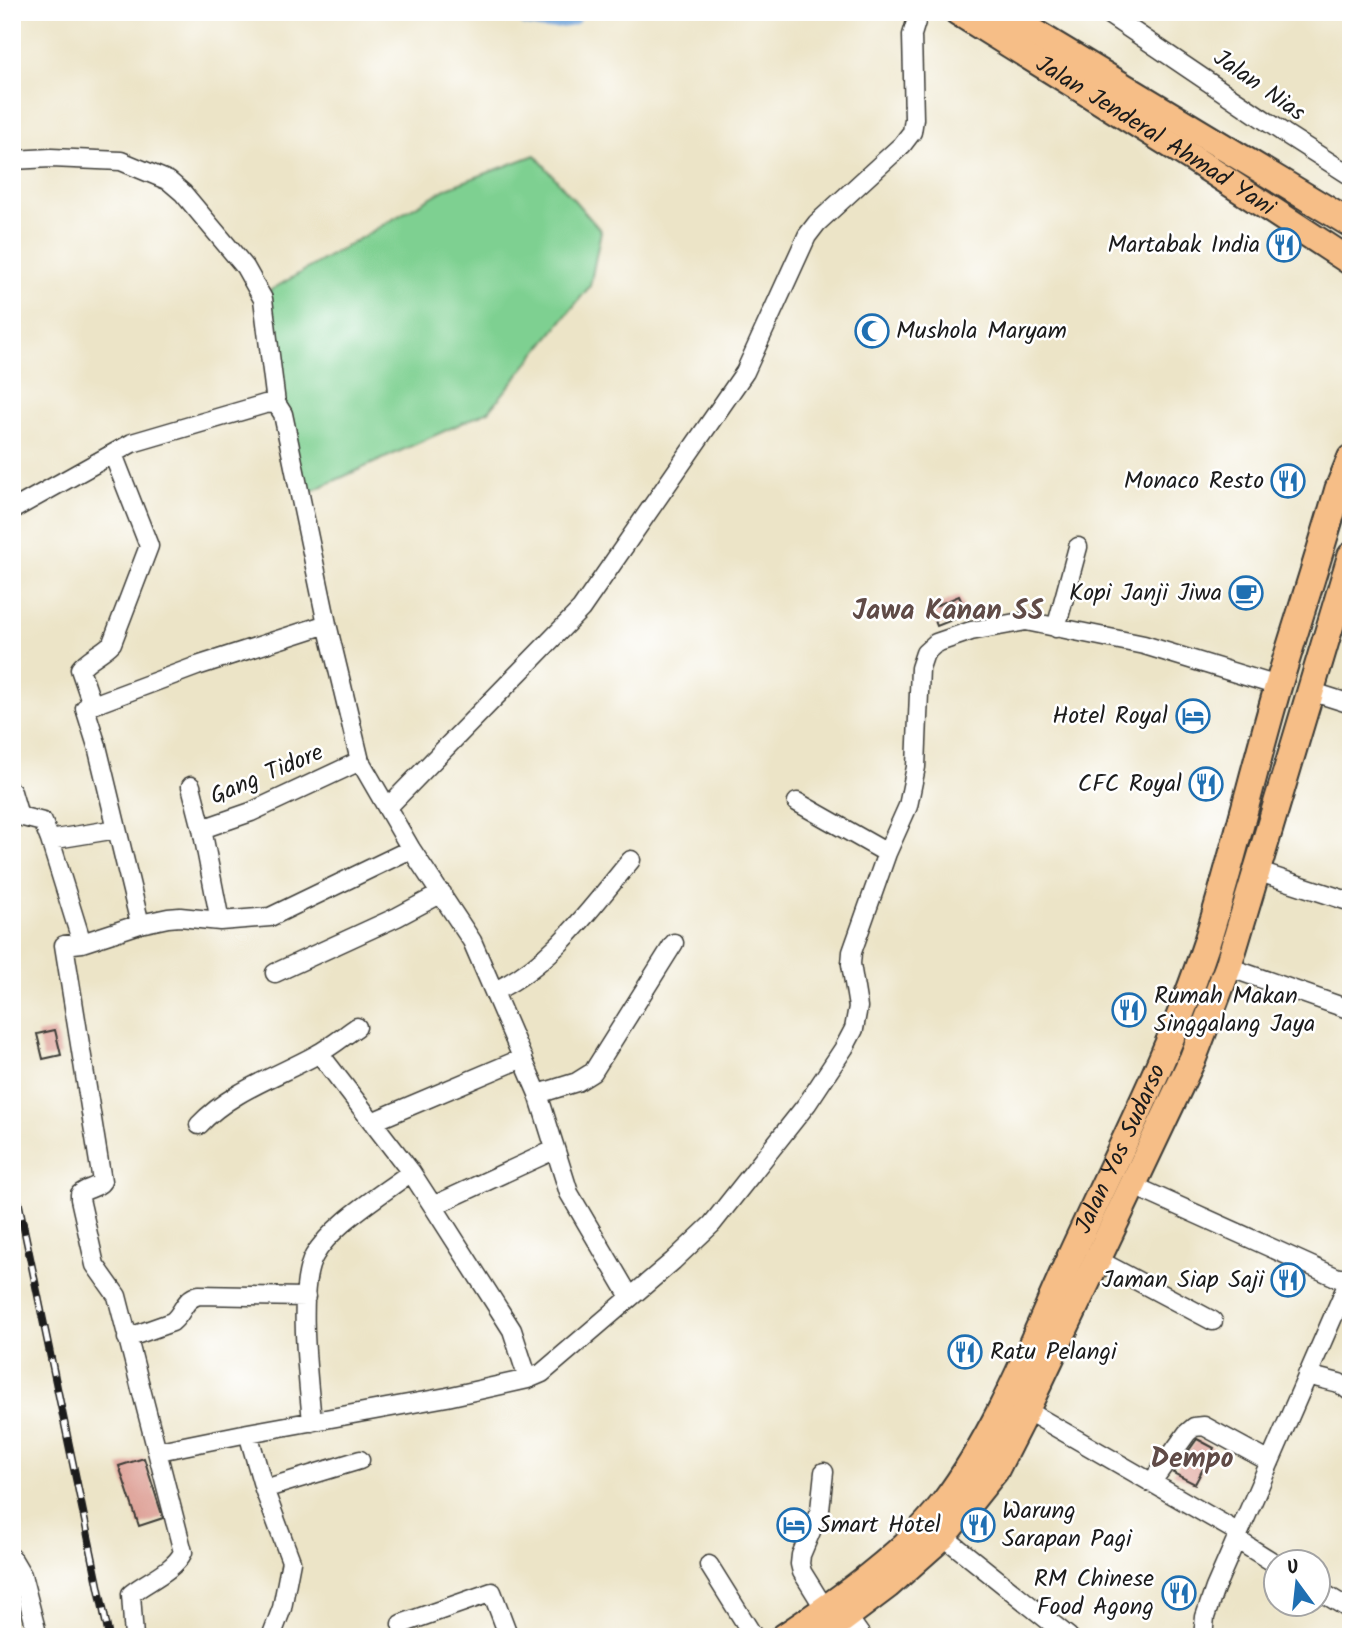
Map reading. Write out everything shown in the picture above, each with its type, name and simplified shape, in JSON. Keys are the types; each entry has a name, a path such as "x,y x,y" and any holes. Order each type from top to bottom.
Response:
{"highway":[{"name":"Jalan Jenderal Ahmad Yani","path":"958,12 1192,158 1351,262"},
{"name":"Jalan Jenderal Ahmad Yani","path":"1000,12 1351,224"},
{"name":"Jalan Yos Sudarso","path":"819,1637 845,1621 942,1505 972,1460 1006,1399 1167,1046 1206,942 1278,686 1338,489 1351,458"},
{"name":"Jalan Yos Sudarso","path":"881,1578 943,1536 995,1471 1134,1186 1193,1058 1228,967 1351,555"},
{"path":"1109,1172 1134,1186"},
{"name":"Jalan Yos Sudarso","path":"784,1637 845,1621"}],"street":[{"path":"388,807 581,609 745,372 812,228 902,145 912,132 912,35 919,12"},
{"name":"Jalan Nias","path":"1105,12 1351,176"},
{"path":"12,160 51,158 121,162 169,181 183,193 245,267 263,299 276,403 283,414 327,624 360,761 411,849 472,941 538,1094 569,1193 629,1297"},
{"path":"12,510 144,439 276,403"},
{"path":"92,704 80,669 112,643 149,546 113,454"},
{"path":"1056,628 1078,547"},
{"path":"1322,547 1351,555"},
{"path":"159,1451 447,1397 528,1379 542,1373 673,1261 712,1223 807,1104 854,1029 858,1007 852,952 887,853 908,806 916,767 920,668 925,653 936,643 971,631 1026,621 1144,645 1278,686"},
{"path":"140,924 97,746 84,711 92,704 197,666 327,624"},
{"path":"1310,691 1351,704"},
{"name":"Gang Tidore","path":"220,921 202,829 251,812 360,761"},
{"path":"191,786 202,829"},
{"path":"12,792 19,816 43,822 82,943"},
{"path":"797,802 887,853"},
{"path":"50,840 117,828"},
{"path":"134,1637 131,1594 173,1566 183,1552 117,1296 95,1265 80,1199 84,1190 103,1181 64,945 82,943 140,924 180,917 220,921 257,919 283,912 411,849"},
{"path":"495,991 521,978 567,937 631,860"},
{"path":"1256,871 1351,902"},
{"path":"275,973 397,917 442,893"},
{"path":"538,1094 577,1082 593,1072 674,943"},
{"path":"1228,967 1351,1010"},
{"path":"199,1125 214,1109 238,1094 319,1053 357,1027"},
{"path":"319,1053 411,1172 433,1206 512,1330 528,1379"},
{"path":"372,1122 523,1058"},
{"path":"433,1206 554,1150"},
{"path":"312,1422 304,1332 306,1283 313,1258 334,1231 411,1172"},
{"path":"1134,1186 1338,1278 1350,1278 1238,1536 1205,1617 1203,1637"},
{"path":"1098,1260 1213,1321"},
{"path":"127,1338 172,1322 186,1301 199,1294 306,1297"},
{"path":"1307,1375 1339,1383 1351,1392"},
{"path":"1026,1410 1152,1483 1262,1554"},
{"path":"1152,1483 1194,1427 1205,1426 1270,1462"},
{"path":"248,1433 264,1489 291,1561 282,1608 271,1637"},
{"path":"264,1489 360,1461"},
{"path":"824,1472 820,1510 801,1555 800,1564 802,1572 845,1621"},
{"path":"943,1536 1069,1637"},
{"path":"12,1558 22,1575 38,1637"},
{"path":"709,1565 754,1637"},
{"path":"401,1624 492,1592 509,1637"},
{"path":"1332,1598 1351,1610"}],"green space":[{"path":"535,155 601,231 590,286 489,411 305,494 281,400 269,291 447,188"}],"building":[{"path":"959,596 967,614 937,626 930,608"},
{"path":"55,1030 61,1055 43,1059 37,1034"},
{"path":"1197,1439 1214,1448 1195,1484 1173,1473"},
{"path":"144,1458 163,1518 139,1526 119,1466"}],"waterway":[{"path":"529,12 546,15 568,12"}],"railway":[{"path":"12,1171 109,1637"}],"place":[{"name":"Martabak India","path":"1284,245"},
{"name":"Mushola Maryam","path":"872,331"},
{"name":"Monaco Resto","path":"1288,481"},
{"name":"Kopi Janji Jiwa","path":"1246,593"},
{"name":"Hotel Royal","path":"1193,716"},
{"name":"CFC Royal","path":"1206,784"},
{"name":"Rumah Makan Singgalang Jaya","path":"1129,1010"},
{"name":"Jaman Siap Saji","path":"1288,1280"},
{"name":"Ratu Pelangi","path":"965,1352"},
{"name":"Smart Hotel","path":"794,1525"},
{"name":"Warung Sarapan Pagi","path":"978,1525"},
{"name":"RM Chinese Food Agong","path":"1179,1593"}],"district":[{"name":"Jawa Kanan SS","path":"948,611"},
{"name":"Dempo","path":"1192,1459"}]}
